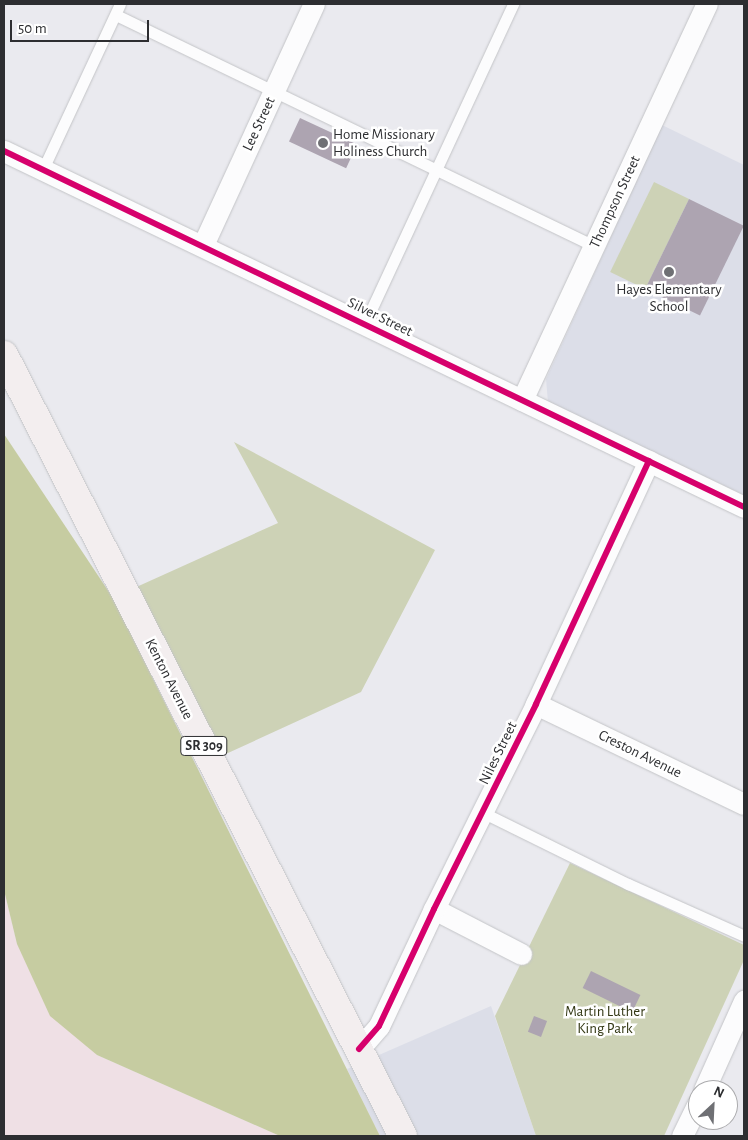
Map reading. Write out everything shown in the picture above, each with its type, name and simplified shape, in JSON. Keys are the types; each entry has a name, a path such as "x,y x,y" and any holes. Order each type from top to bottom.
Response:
{"main road":[{"name":"Kenton Avenue","path":"4,355 403,1136"}],"street":[{"name":"Lee Street","path":"203,245 314,4"},
{"name":"Thompson Street","path":"522,400 707,4"},
{"name":"Silver Street","path":"4,151 203,245 744,507"},
{"name":"Niles Street","path":"359,1049 380,1026 434,909 536,704 649,461"},
{"name":"Creston Avenue","path":"536,704 744,804"},
{"path":"434,909 521,954"},
{"path":"708,1080 744,1000"},
{"path":"682,1136 688,1124"}],"lane":[{"path":"364,323 513,4"},
{"path":"43,169 118,9 274,92 594,246"},
{"path":"482,812 628,884 744,936"}],"shaded area":[{"name":"Hayes Elementary School","path":"662,125 744,165 744,495 548,402 546,379"},
{"path":"4,890 17,944 97,1055 280,1136 4,1136"},
{"path":"491,1006 536,1136 380,1136 347,1069"}],"green space":[{"path":"654,182 689,199 645,289 610,272"},
{"path":"4,434 113,598 380,1136 280,1136 97,1055 50,1016 17,944 4,890"},
{"path":"234,442 435,550 361,692 217,758 132,589 278,523"},
{"name":"Martin Luther King Park","path":"570,863 744,945 744,960 664,1136 536,1136 495,1016"}],"building":[{"name":"Home Missionary Holiness Church","path":"300,118 357,145 346,168 289,142"},
{"path":"689,199 744,226 700,316 645,289"},
{"path":"591,971 640,995 632,1012 583,988"},
{"path":"534,1016 547,1021 541,1037 528,1032"}],"cycle path":[{"path":"4,151 744,507"},
{"path":"359,1049 379,1026 434,909 536,704 649,461"}],"place":[{"name":"Home Missionary Holiness Church","path":"323,143"},
{"name":"Hayes Elementary School","path":"669,272"}]}
